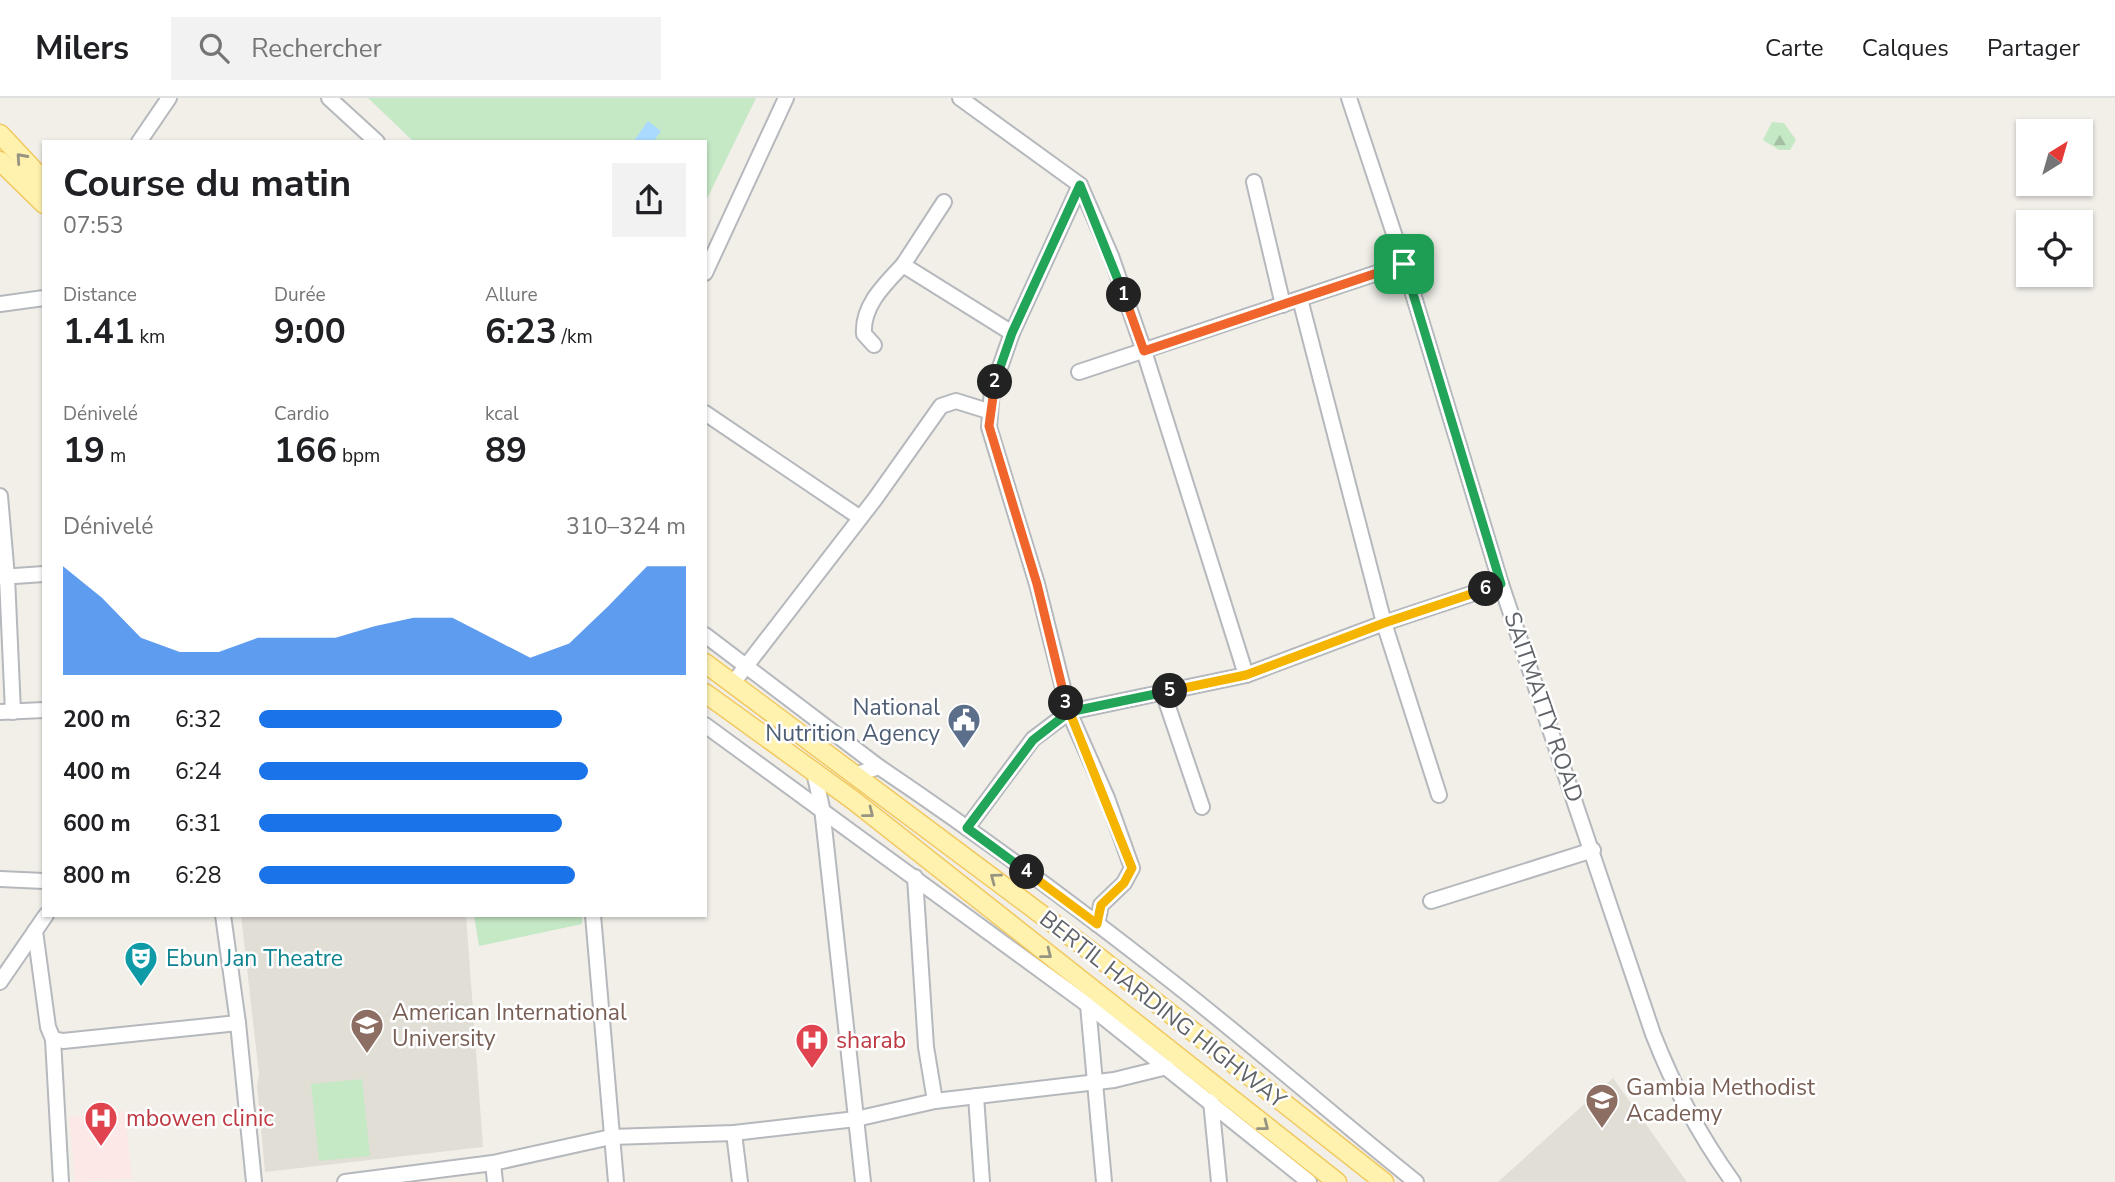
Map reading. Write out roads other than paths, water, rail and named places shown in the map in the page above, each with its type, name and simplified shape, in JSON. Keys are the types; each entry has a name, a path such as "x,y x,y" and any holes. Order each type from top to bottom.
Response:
{"main road":[{"path":"0,134 42,179"},
{"path":"0,161 42,202"},
{"name":"BERTIL HARDING HIGHWAY","path":"707,664 1101,959 1384,1182"},
{"name":"BERTIL HARDING HIGHWAY","path":"707,693 814,772 1337,1182"}],"street":[{"path":"140,140 169,98"},
{"path":"329,98 375,140"},
{"path":"707,269 786,98"},
{"name":"SAITMATTY ROAD","path":"1349,98 1404,264 1501,584 1653,1034 1675,1091 1708,1148 1733,1182"},
{"path":"968,100 1080,185 1111,256 1144,351 1246,675"},
{"path":"1254,182 1283,305"},
{"path":"1080,185 1012,333 992,390 988,411 994,447 1037,584 1069,712 1107,798 1132,868 1124,883 1101,905 1097,924"},
{"path":"874,345 864,334 866,315 876,297 903,265 944,201"},
{"path":"1079,372 1404,264"},
{"path":"903,265 1012,333"},
{"path":"0,304 42,298"},
{"path":"1300,299 1384,623 1439,795"},
{"path":"733,683 941,406 956,401 988,411"},
{"path":"707,414 859,517"},
{"path":"0,496 6,712 42,710"},
{"path":"4,577 42,575"},
{"path":"967,828 1033,740 1069,712 1246,675 1384,623 1501,584"},
{"path":"707,636 878,766 1097,924 1416,1182"},
{"path":"1163,692 1202,807"},
{"path":"707,726 783,784 822,808 1088,1005 1309,1182"},
{"path":"857,774 878,766"},
{"path":"814,772 822,808 863,1182"},
{"path":"1432,901 1593,850"},
{"path":"915,877 926,1047 936,1101"},
{"path":"0,880 42,881"},
{"path":"0,982 46,917"},
{"path":"223,917 238,1023 254,1182"},
{"path":"593,917 616,1182"},
{"path":"35,931 48,1027 53,1039 61,1182"},
{"path":"1088,1005 1104,1182"},
{"path":"53,1039 64,1041 238,1023"},
{"path":"345,1182 376,1181 493,1163 611,1137 734,1133 856,1119 936,1101 1096,1082 1167,1067"},
{"path":"976,1096 982,1182"},
{"path":"1211,1101 1219,1182"},
{"path":"734,1133 740,1182"},
{"path":"493,1163 495,1182"}],"water":[{"path":"648,121 661,131 654,140 634,140"}],"place":[{"name":"National Nutrition Agency","path":"964,750"},
{"name":"Ebun Jan Theatre","path":"141,988"},
{"name":"American International University","path":"367,1055"},
{"name":"sharab","path":"812,1070"},
{"name":"Gambia Methodist Academy","path":"1602,1130"},
{"name":"mbowen clinic","path":"101,1148"}]}
